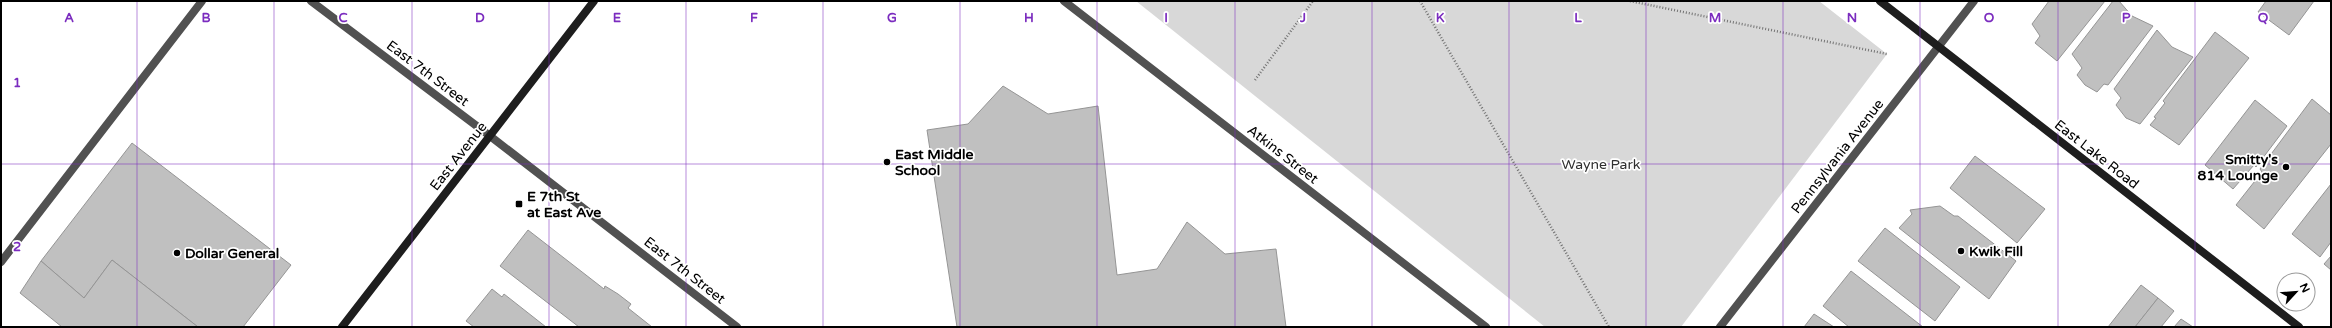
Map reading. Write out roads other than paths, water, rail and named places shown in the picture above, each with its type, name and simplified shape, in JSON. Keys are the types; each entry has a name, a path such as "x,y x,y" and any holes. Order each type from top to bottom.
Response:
{"main road":[{"name":"East Avenue","path":"342,327 594,1"},
{"name":"East Lake Road","path":"1880,1 2299,327"}],"street":[{"path":"1,262 202,1"},
{"name":"East 7th Street","path":"311,1 490,136 737,327"},
{"name":"Atkins Street","path":"1064,1 1486,327"},
{"name":"Pennsylvania Avenue","path":"1720,327 1974,1"}],"place":[{"name":"East Middle School","path":"887,162"},
{"name":"Smitty's 814 Lounge","path":"2286,167"},
{"name":"E 7th St at East Ave","path":"519,204"},
{"name":"Kwik Fill","path":"1961,251"},
{"name":"Dollar General","path":"177,253"}],"park label":[{"name":"Wayne Park","path":"1601,164"}]}
